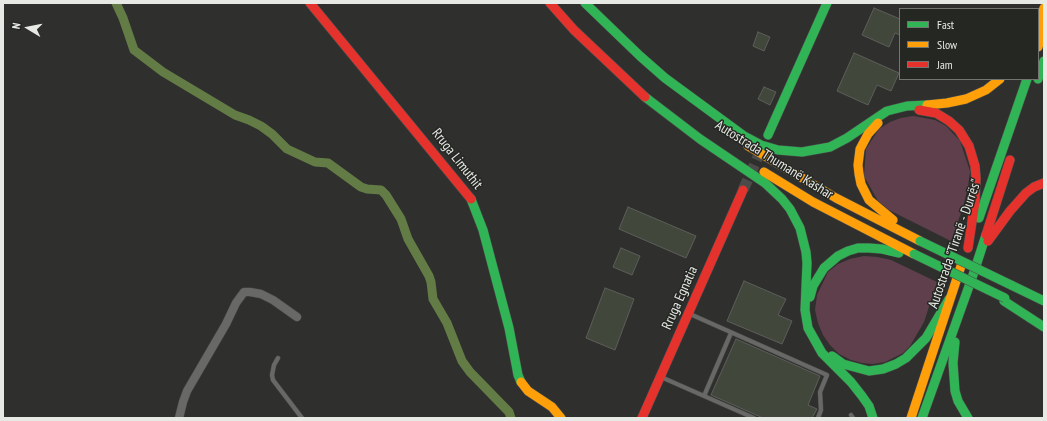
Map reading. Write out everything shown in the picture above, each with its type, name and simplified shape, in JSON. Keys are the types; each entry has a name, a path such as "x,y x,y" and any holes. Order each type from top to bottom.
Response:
{"main road":[{"name":"Rruga Limuthit","path":"310,3 472,200 483,230 510,328 520,381 528,391 552,407 562,418"},
{"path":"550,3 574,30 610,61"},
{"name":"Autostrada Thumanë Kashar","path":"556,3 610,61 631,80 713,140 813,202 914,256 951,272 1005,300"},
{"name":"Autostrada Thumanë Kashar","path":"575,3 639,59 660,83 750,148 836,198 921,239 956,259 1012,283"},
{"path":"585,3 619,41"},
{"path":"768,135 827,3"},
{"path":"1039,23 1044,8"},
{"path":"1039,44 1044,30"},
{"path":"639,59 744,136 769,148 795,152 830,147 847,138 883,114 897,108 947,103 966,99 986,90 999,80"},
{"path":"1039,76 1044,62"},
{"path":"631,80 644,96 700,139 765,183 790,209 800,228 806,252 807,263 805,305 808,328 822,352 851,382 862,396 873,418"},
{"name":"Autostrada \"Tiranë - Durrës\"","path":"911,418 950,299 1027,80"},
{"path":"921,239 886,216 876,207 864,192 859,174 858,156 868,134 874,127 890,115 899,111 910,110 928,112 943,117 960,130 969,146 976,178 975,202 968,248"},
{"name":"Autostrada \"Tiranë - Durrës\"","path":"922,418 956,325 1012,154"},
{"path":"981,250 1018,201 1034,187 1044,182"},
{"name":"Rruga Egnatia","path":"642,418 743,190"},
{"path":"914,256 882,249 858,248 838,256 824,268 813,286 810,297 810,309 814,333 826,350 843,364 869,371 883,370 906,358 926,338 950,299"},
{"path":"1012,283 1044,290"},
{"path":"1012,283 1044,301"},
{"path":"1005,300 1044,316"},
{"path":"1005,300 1044,327"},
{"path":"956,325 953,363 954,379 958,401 968,418"}],"street":[{"path":"179,418 187,391 226,324 236,303 244,292 261,294 273,300 297,317"}],"lane":[{"path":"688,314 827,374 820,392 821,410 818,418"},
{"path":"704,396 731,332"},
{"path":"278,358 274,365 272,375 273,380 302,418"},
{"path":"660,377 754,418"}],"shaded area":[{"path":"913,116 935,120 946,126 960,141 970,171 963,207 951,241 889,210 878,201 864,176 866,149 879,129 890,122"},
{"path":"864,256 891,260 937,282 924,322 910,346 903,353 885,362 873,364 851,360 839,354 823,335 815,310 817,295 828,272 838,264 850,259"}],"building":[{"path":"874,8 899,19 899,35 895,33 889,47 862,35"},
{"path":"758,32 770,37 764,51 753,46"},
{"path":"854,53 899,73 891,91 877,85 868,105 837,91"},
{"path":"764,87 776,92 770,105 758,99"},
{"path":"628,207 696,236 686,258 619,229"},
{"path":"621,248 640,256 632,275 613,267"},
{"path":"744,281 786,299 778,315 792,321 782,344 727,321"},
{"path":"605,288 634,299 615,350 586,338"},
{"path":"736,339 820,376 808,405 817,409 812,418 763,418 711,395"}],"waterway":[{"path":"116,3 134,50 163,72 235,115 261,126 272,134 287,149 315,162 328,163 361,187 381,190 386,195 401,219 408,239 429,276 433,299 447,323 462,361 470,372 509,412 511,418"}],"tunnel":[{"path":"743,190 763,146"}],"traffic: fast":[{"path":"585,3 665,78 744,136 761,145 778,150 802,152 830,147 847,138 887,111 907,106 927,105"},
{"path":"768,135 827,3"},
{"path":"1039,76 1044,61"},
{"path":"979,218 1027,80"},
{"path":"645,97 700,139 765,183 790,209 800,228 806,252 805,310 808,328 822,353 851,382 862,396 869,406 873,418"},
{"path":"471,199 483,230 509,328 518,375 521,382"},
{"path":"922,418 986,235"},
{"path":"920,241 1011,285"},
{"path":"810,297 813,286 824,268 838,256 848,251 858,248 869,248 899,253"},
{"path":"914,254 1005,298"},
{"path":"1011,285 1044,301"},
{"path":"832,356 843,364 869,371 883,369 896,364 906,358 926,338 949,299"},
{"path":"1004,301 1044,327"},
{"path":"955,342 953,363 955,391 958,401 968,418"}],"traffic: slow":[{"path":"1039,23 1044,8"},
{"path":"1039,44 1044,30"},
{"path":"927,105 966,99 986,90 999,80"},
{"path":"878,123 868,134 860,149 858,165 859,174 861,184 869,200 893,220"},
{"path":"748,146 836,198 920,241"},
{"path":"764,172 813,202 914,254"},
{"path":"911,418 962,263"},
{"path":"521,382 528,391 552,407 561,418"}],"traffic: jam":[{"path":"310,3 471,199"},
{"path":"550,3 574,30 645,97"},
{"path":"919,110 936,113 949,121 959,130 969,146 975,166 976,178 975,202 968,248"},
{"path":"986,235 1010,160"},
{"path":"988,241 1010,211 1026,193 1034,187 1044,183"},
{"path":"642,418 743,190"}]}
